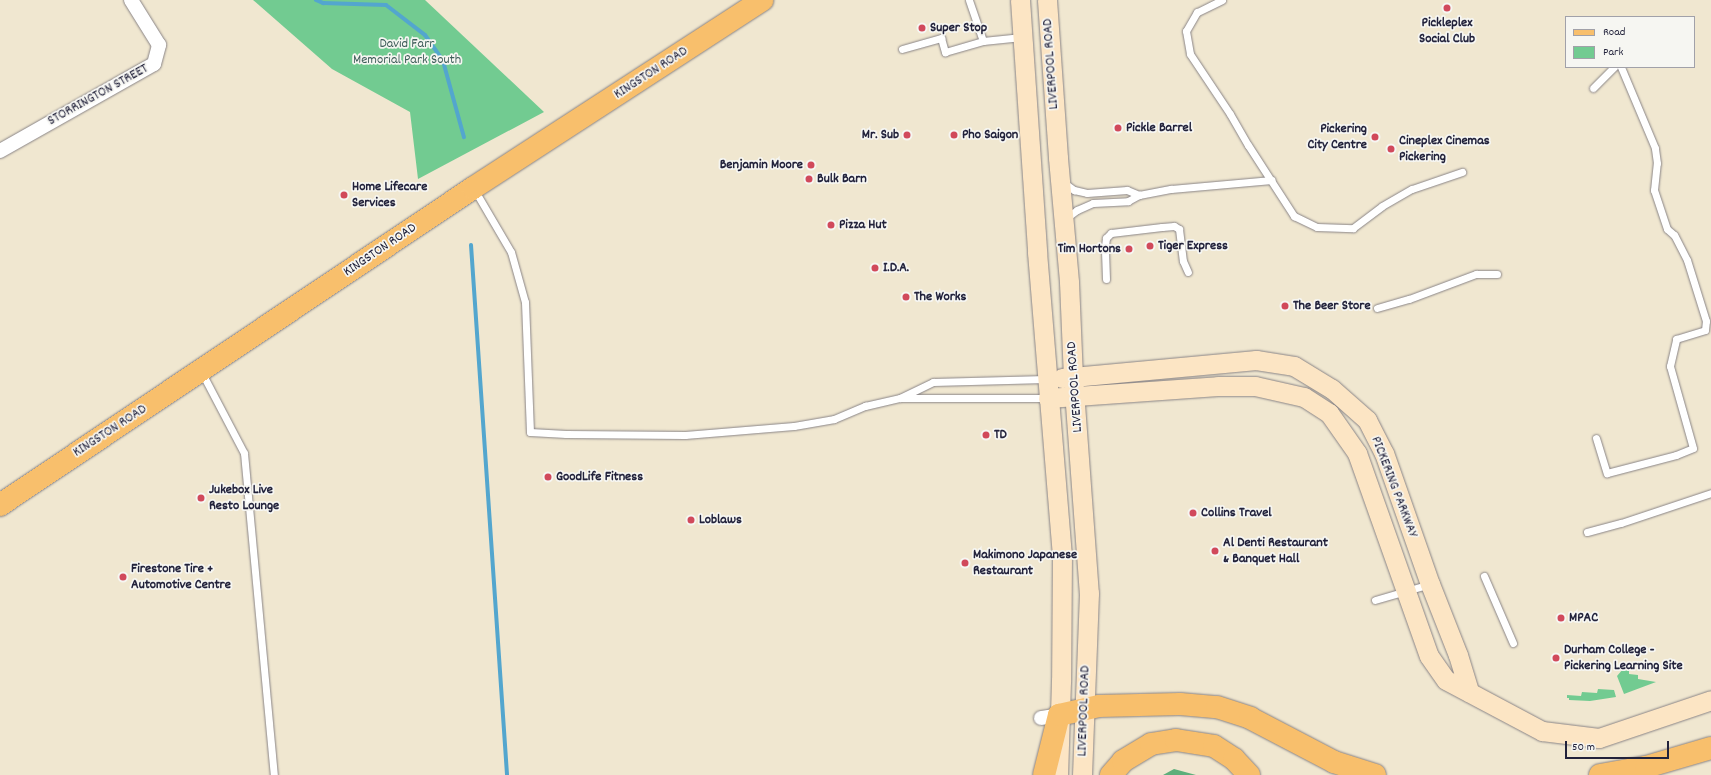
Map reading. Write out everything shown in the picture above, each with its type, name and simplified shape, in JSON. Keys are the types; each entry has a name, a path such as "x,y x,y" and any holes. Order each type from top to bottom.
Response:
{"main road":[{"name":"KINGSTON ROAD","path":"0,505 473,188 762,0"},
{"name":"LIVERPOOL ROAD","path":"1020,0 1037,252 1048,379 1048,398 1062,553 1050,716 1058,775"},
{"name":"LIVERPOOL ROAD","path":"1047,0 1063,221 1069,282 1073,377 1076,395 1089,594 1082,775"},
{"name":"PICKERING PARKWAY","path":"1048,379 1256,360 1294,366 1332,389 1367,420 1384,453 1430,584 1458,655 1469,692"},
{"name":"PICKERING PARKWAY","path":"1048,398 1218,386 1255,386 1304,397 1329,413 1357,453 1429,656 1446,680 1542,732 1599,738 1711,700"},
{"path":"1044,775 1050,716 1099,706 1180,704 1217,707 1250,718 1334,762 1375,775"},
{"path":"1111,775 1123,761 1151,744 1176,740 1214,746 1234,759 1249,775"},
{"path":"1600,775 1646,767 1711,748"}],"street":[{"name":"STORRINGTON STREET","path":"0,151 154,64 159,45 131,0"}],"lane":[{"path":"969,0 983,41"},
{"path":"1222,0 1197,12 1186,31 1190,54 1230,114 1248,145 1294,216 1317,227 1353,228 1382,206 1412,188 1462,172"},
{"path":"902,49 941,38 945,52 983,41 1023,37"},
{"path":"1593,88 1613,68"},
{"path":"1596,438 1607,473 1676,455 1693,448 1670,366 1676,339 1705,330 1706,321 1687,260 1674,235 1667,229 1654,190 1657,163 1655,148 1621,68"},
{"path":"1060,180 1074,190 1087,193 1127,190 1139,195"},
{"path":"1063,221 1077,210 1093,203 1128,201 1139,195 1171,189 1272,180"},
{"path":"473,188 511,252 525,302 530,432 566,434 685,435 723,430 757,429 834,420 865,406 900,398 1048,398"},
{"path":"1106,279 1106,238 1111,234 1162,227 1174,226 1179,229 1183,261 1188,272"},
{"path":"1377,308 1409,299 1476,274 1497,274"},
{"path":"201,371 244,453 274,775"},
{"path":"900,398 933,382 1048,379"},
{"path":"1587,532 1621,523 1711,493"},
{"path":"1484,576 1512,643"},
{"path":"1375,600 1405,590 1430,584"}],"green space":[{"name":"David Farr Memorial Park South","path":"253,0 425,0 544,112 418,179 410,112 332,69"},
{"path":"1623,669 1629,670 1629,674 1638,675 1638,679 1656,682 1624,694 1617,676"},
{"path":"1598,689 1614,690 1616,697 1590,701 1569,700 1569,698 1567,698 1567,695 1581,696 1582,692 1597,693"},
{"path":"1174,769 1196,775 1163,775"}],"waterway":[{"path":"316,0 323,3 386,5 425,35 443,61 464,137"},
{"path":"471,245 507,775"}],"place":[{"name":"Pickleplex Social Club","path":"1447,8"},
{"name":"Super Stop","path":"922,28"},
{"name":"Pickle Barrel","path":"1118,128"},
{"name":"Mr. Sub","path":"907,135"},
{"name":"Pho Saigon","path":"954,135"},
{"name":"Pickering City Centre","path":"1375,137"},
{"name":"Cineplex Cinemas Pickering","path":"1391,149"},
{"name":"Benjamin Moore","path":"811,165"},
{"name":"Bulk Barn","path":"809,179"},
{"name":"Home Lifecare Services","path":"344,195"},
{"name":"Pizza Hut","path":"831,225"},
{"name":"Tiger Express","path":"1150,246"},
{"name":"Tim Hortons","path":"1129,249"},
{"name":"I.D.A.","path":"875,268"},
{"name":"The Works","path":"906,297"},
{"name":"The Beer Store","path":"1285,306"},
{"name":"TD","path":"986,435"},
{"name":"GoodLife Fitness","path":"548,477"},
{"name":"Jukebox Live Resto Lounge","path":"201,498"},
{"name":"Collins Travel","path":"1193,513"},
{"name":"Loblaws","path":"691,520"},
{"name":"Al Denti Restaurant & Banquet Hall","path":"1215,551"},
{"name":"Makimono Japanese Restaurant","path":"965,563"},
{"name":"Firestone Tire + Automotive Centre","path":"123,577"},
{"name":"MPAC","path":"1561,618"},
{"name":"Durham College - Pickering Learning Site","path":"1556,658"}]}
